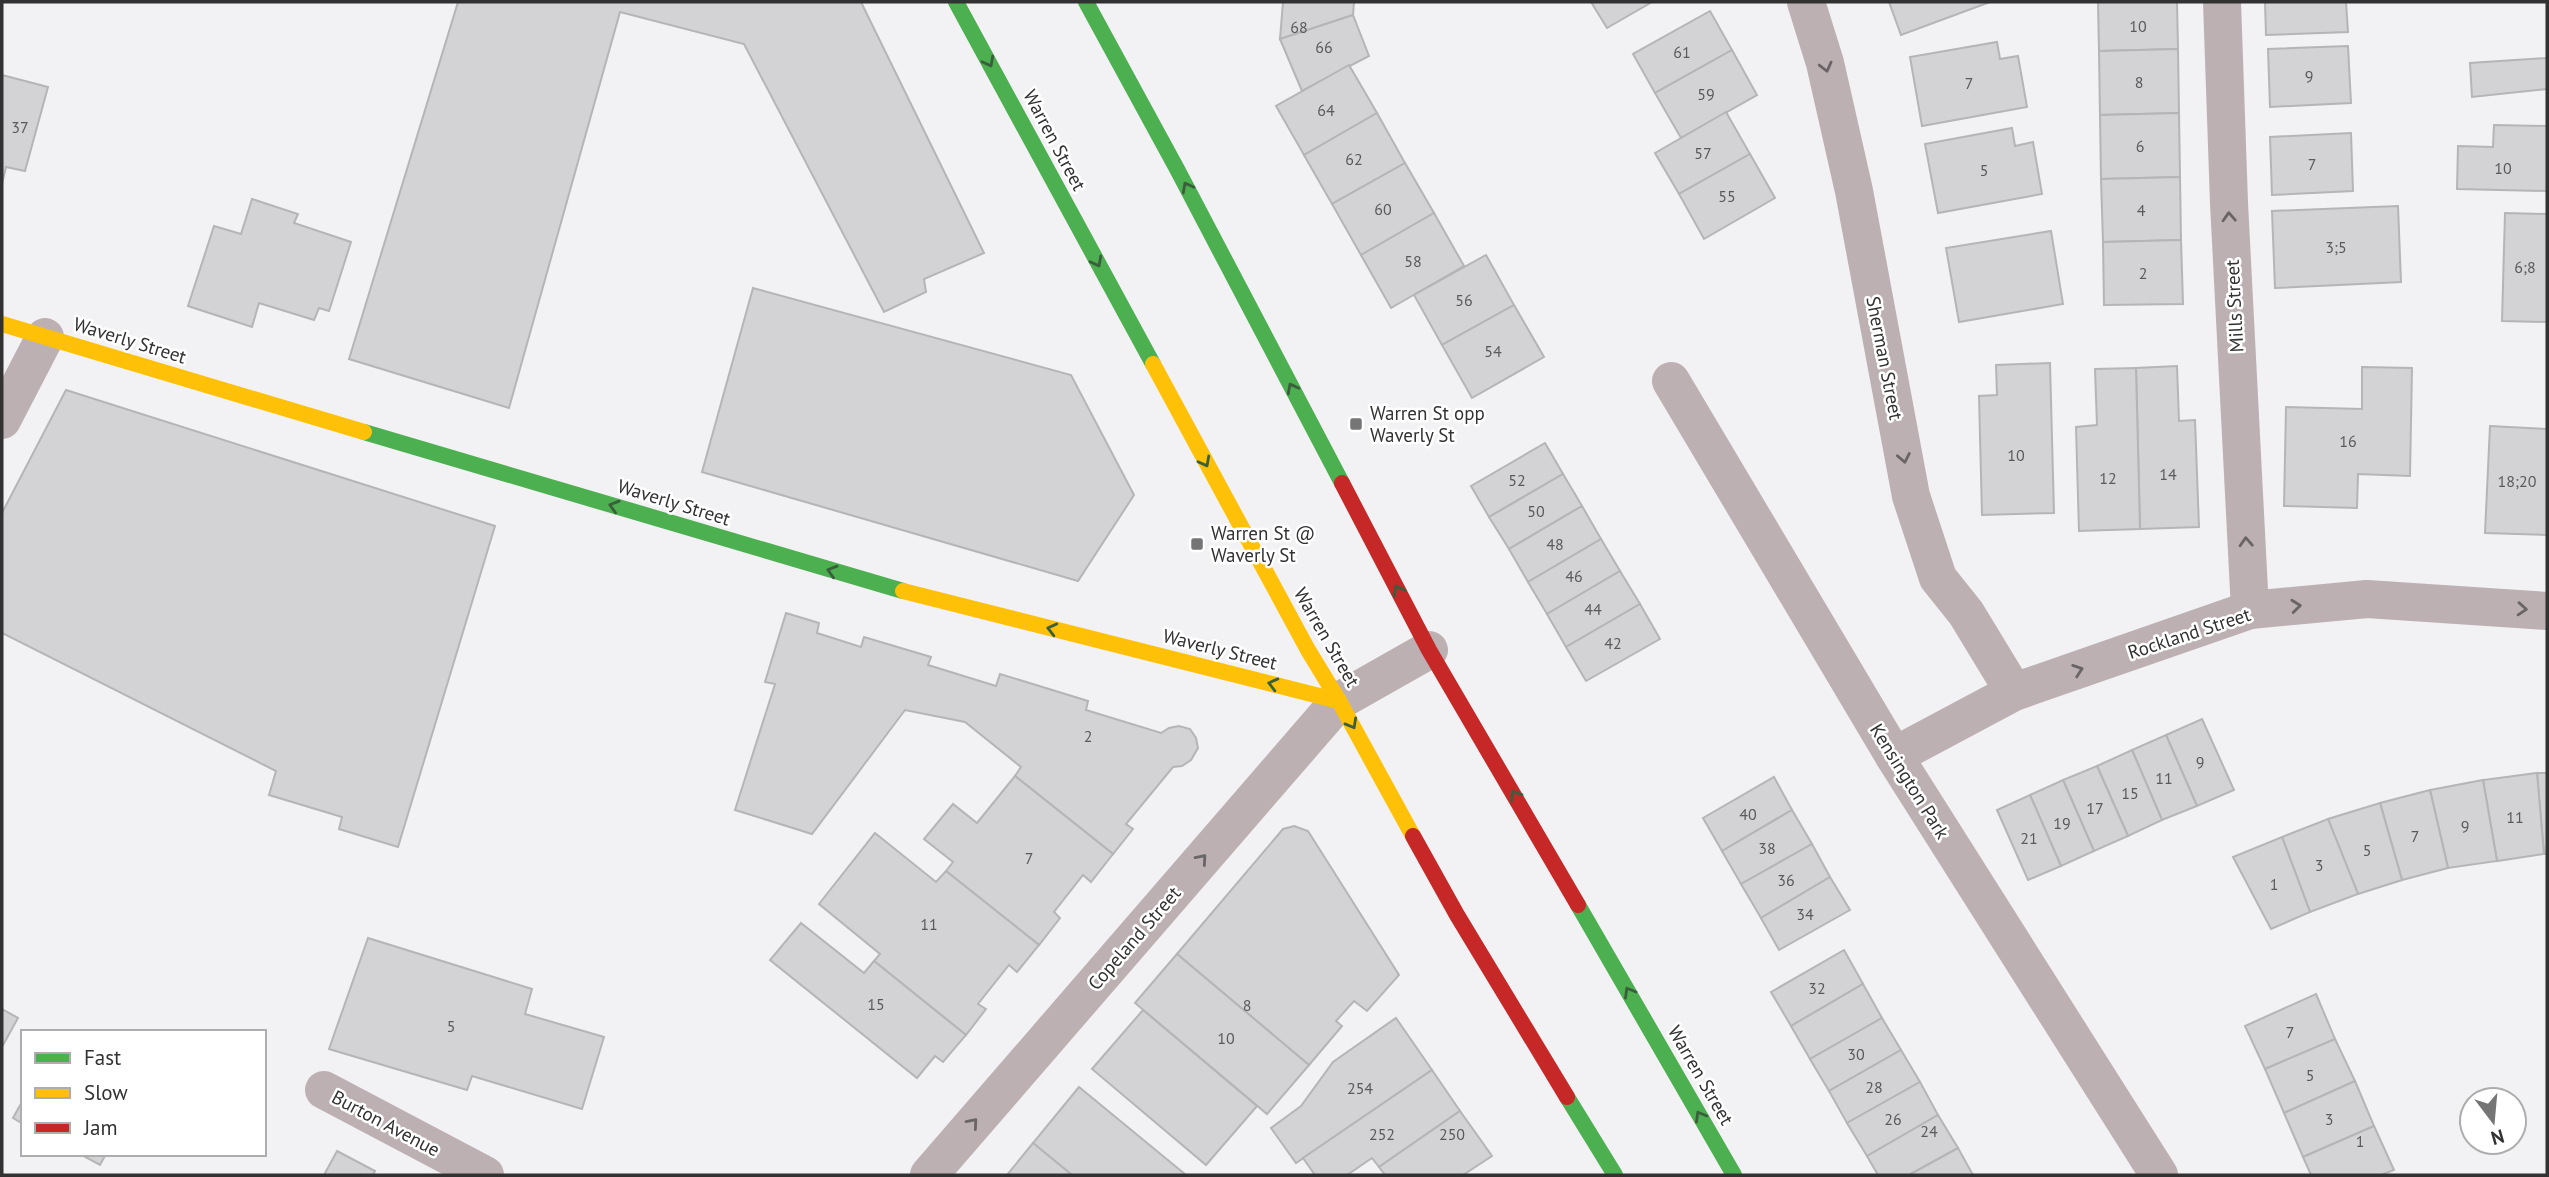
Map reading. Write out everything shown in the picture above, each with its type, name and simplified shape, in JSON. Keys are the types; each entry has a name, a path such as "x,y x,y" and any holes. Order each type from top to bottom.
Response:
{"main road":[{"name":"Warren Street","path":"956,2 1301,638 1339,701 1457,915 1615,1175"},
{"name":"Warren Street","path":"1086,2 1177,169 1429,650 1734,1175"},
{"name":"Waverly Street","path":"2,324 882,586 1339,701"}],"street":[{"name":"Sherman Street","path":"1806,2 1825,63 1854,191 1911,496 1938,578 1966,613 2014,692"},
{"name":"Mills Street","path":"2222,2 2229,203 2250,610"},
{"path":"2,419 45,337"},
{"name":"Kensington Park","path":"1671,381 1894,756 2159,1175"},
{"name":"Rockland Street","path":"1894,756 2014,692 2250,610 2367,599 2547,611"},
{"name":"Copeland Street","path":"929,1175 1339,701 1429,650"},
{"name":"Burton Avenue","path":"324,1090 485,1175"}],"building":[{"path":"458,2 861,2 984,253 924,279 926,292 884,312 744,44 620,12 509,408 349,359"},
{"path":"1283,2 1354,2 1353,15 1280,39"},
{"path":"1591,2 1652,2 1607,28"},
{"path":"1889,2 1990,2 1901,35"},
{"path":"2098,2 2177,2 2178,49 2099,51"},
{"path":"2265,2 2346,2 2348,32 2266,35"},
{"path":"1710,11 1732,50 1655,93 1633,54"},
{"path":"1353,15 1369,56 1302,91 1280,39"},
{"path":"1997,42 2000,59 2018,56 2027,107 1922,126 1910,57"},
{"path":"2348,46 2351,103 2270,107 2268,49"},
{"path":"2178,49 2179,113 2100,115 2099,51"},
{"path":"1732,50 1757,95 1681,138 1655,93"},
{"path":"2547,58 2547,89 2472,97 2470,63"},
{"path":"1349,65 1377,113 1304,155 1276,106"},
{"path":"2,75 48,87 25,171 6,167 2,184"},
{"path":"1726,112 1750,154 1679,194 1655,153"},
{"path":"1377,113 1405,163 1332,204 1304,155"},
{"path":"2179,113 2180,177 2101,179 2100,115"},
{"path":"2494,125 2547,126 2547,191 2457,189 2458,146 2493,147"},
{"path":"2012,128 2015,146 2033,142 2042,194 1938,213 1925,144"},
{"path":"2351,133 2353,191 2272,195 2270,137"},
{"path":"1750,154 1775,198 1704,239 1679,194"},
{"path":"1405,163 1434,213 1361,255 1332,204"},
{"path":"2180,177 2181,240 2103,242 2101,179"},
{"path":"252,199 298,214 294,223 351,242 329,311 319,308 314,320 259,303 252,327 188,306 214,226 241,234"},
{"path":"2398,206 2401,282 2275,288 2272,211"},
{"path":"1434,213 1464,266 1391,308 1361,255"},
{"path":"2505,213 2547,214 2547,322 2502,321"},
{"path":"2051,231 2063,304 1959,322 1946,248"},
{"path":"2181,240 2183,304 2104,305 2103,242"},
{"path":"1486,255 1514,305 1442,345 1414,295"},
{"path":"753,288 1071,375 1134,495 1078,581 702,472"},
{"path":"1514,305 1544,357 1472,398 1442,345"},
{"path":"2050,363 2054,513 1982,515 1979,396 1997,395 1996,365"},
{"path":"2177,366 2179,421 2195,420 2199,527 2140,529 2136,368"},
{"path":"2362,367 2412,368 2410,476 2358,474 2357,508 2284,506 2286,407 2362,409"},
{"path":"2136,368 2140,529 2079,531 2076,427 2097,425 2095,369"},
{"path":"66,390 495,526 398,847 339,829 342,817 269,795 276,771 2,633 2,513"},
{"path":"2490,426 2547,429 2547,535 2485,533"},
{"path":"1545,443 1563,474 1489,517 1471,486"},
{"path":"1563,474 1582,506 1509,549 1489,517"},
{"path":"1582,506 1601,539 1528,582 1509,549"},
{"path":"1601,539 1620,571 1547,614 1528,582"},
{"path":"1620,571 1640,604 1566,647 1547,614"},
{"path":"1640,604 1660,639 1586,681 1566,647"},
{"path":"786,613 819,623 817,633 861,647 864,637 931,657 928,665 996,686 1000,674 1088,701 1086,710 1161,733 1179,726 1190,729 1198,748 1191,760 1182,766 1173,767 1126,824 1133,829 1113,854 1015,776 1021,767 965,722 905,710 812,834 735,810 775,684 765,682"},
{"path":"2202,719 2234,790 2197,806 2166,735"},
{"path":"2166,735 2197,806 2162,820 2132,750"},
{"path":"2132,750 2162,820 2128,836 2097,766"},
{"path":"2097,766 2128,836 2094,851 2063,780"},
{"path":"2537,773 2547,773 2547,854 2544,854"},
{"path":"2537,773 2544,854 2497,861 2483,780"},
{"path":"1015,776 1113,854 1091,882 1083,875 1054,912 1060,918 1039,945 946,871 953,862 924,839 953,804 977,823"},
{"path":"1774,777 1792,810 1722,851 1703,818"},
{"path":"2063,780 2094,851 2061,866 2030,795"},
{"path":"2483,780 2497,861 2448,868 2430,790"},
{"path":"2430,790 2448,868 2402,880 2380,803"},
{"path":"2030,795 2061,866 2028,880 1997,810"},
{"path":"2380,803 2402,880 2358,894 2328,819"},
{"path":"1792,810 1812,844 1741,884 1722,851"},
{"path":"2328,819 2358,894 2310,912 2282,837"},
{"path":"1294,826 1308,831 1399,975 1367,1011 1354,1001 1336,1021 1342,1026 1309,1065 1177,954 1283,829"},
{"path":"875,833 936,882 946,871 1039,945 1017,972 1009,965 978,1004 986,1009 966,1035 874,961 880,954 819,904"},
{"path":"2282,837 2310,912 2271,929 2233,857"},
{"path":"1812,844 1830,877 1761,918 1741,884"},
{"path":"1830,877 1850,910 1779,950 1761,918"},
{"path":"801,923 864,973 874,961 966,1035 943,1062 935,1056 917,1078 770,960"},
{"path":"368,938 532,989 525,1014 604,1037 582,1109 472,1076 467,1090 329,1049"},
{"path":"1844,950 1863,984 1791,1026 1771,992"},
{"path":"1177,954 1309,1065 1267,1114 1135,1003"},
{"path":"1863,984 1882,1018 1810,1059 1791,1026"},
{"path":"2316,994 2335,1039 2265,1069 2245,1026"},
{"path":"2,1009 18,1018 2,1047"},
{"path":"1143,1010 1257,1106 1206,1165 1092,1069"},
{"path":"1396,1018 1432,1070 1296,1163 1271,1128 1301,1106 1333,1062"},
{"path":"1882,1018 1901,1050 1829,1091 1810,1059"},
{"path":"2335,1039 2355,1081 2284,1113 2265,1069"},
{"path":"1901,1050 1920,1082 1847,1123 1829,1091"},
{"path":"1432,1070 1460,1111 1379,1167 1372,1158 1347,1175 1315,1175 1303,1158"},
{"path":"2355,1081 2374,1126 2303,1157 2284,1113"},
{"path":"1920,1082 1938,1115 1867,1156 1847,1123"},
{"path":"1079,1087 1186,1175 1072,1175 1033,1143"},
{"path":"21,1104 21,1123 13,1118"},
{"path":"1460,1111 1492,1156 1463,1175 1385,1175 1379,1167"},
{"path":"1938,1115 1958,1148 1909,1175 1878,1175 1867,1156"},
{"path":"2374,1126 2394,1170 2381,1175 2311,1175 2303,1157"},
{"path":"1033,1143 1072,1175 1007,1175"},
{"path":"1958,1148 1973,1175 1909,1175"},
{"path":"337,1151 375,1171 373,1175 324,1175"},
{"path":"84,1156 105,1156 100,1165"}],"traffic: fast":[{"path":"956,2 1153,364"},
{"path":"1086,2 1342,483"},
{"path":"364,432 903,591"},
{"path":"1578,905 1734,1175"},
{"path":"1567,1097 1615,1175"}],"traffic: slow":[{"path":"2,324 364,432"},
{"path":"1153,364 1308,650 1413,836"},
{"path":"903,591 1339,701"}],"traffic: jam":[{"path":"1342,483 1429,650 1578,905"},
{"path":"1413,836 1457,915 1567,1097"}],"place":[{"name":"Warren St opp Waverly St","path":"1356,424"},
{"name":"Warren St @ Waverly St","path":"1197,544"}]}
